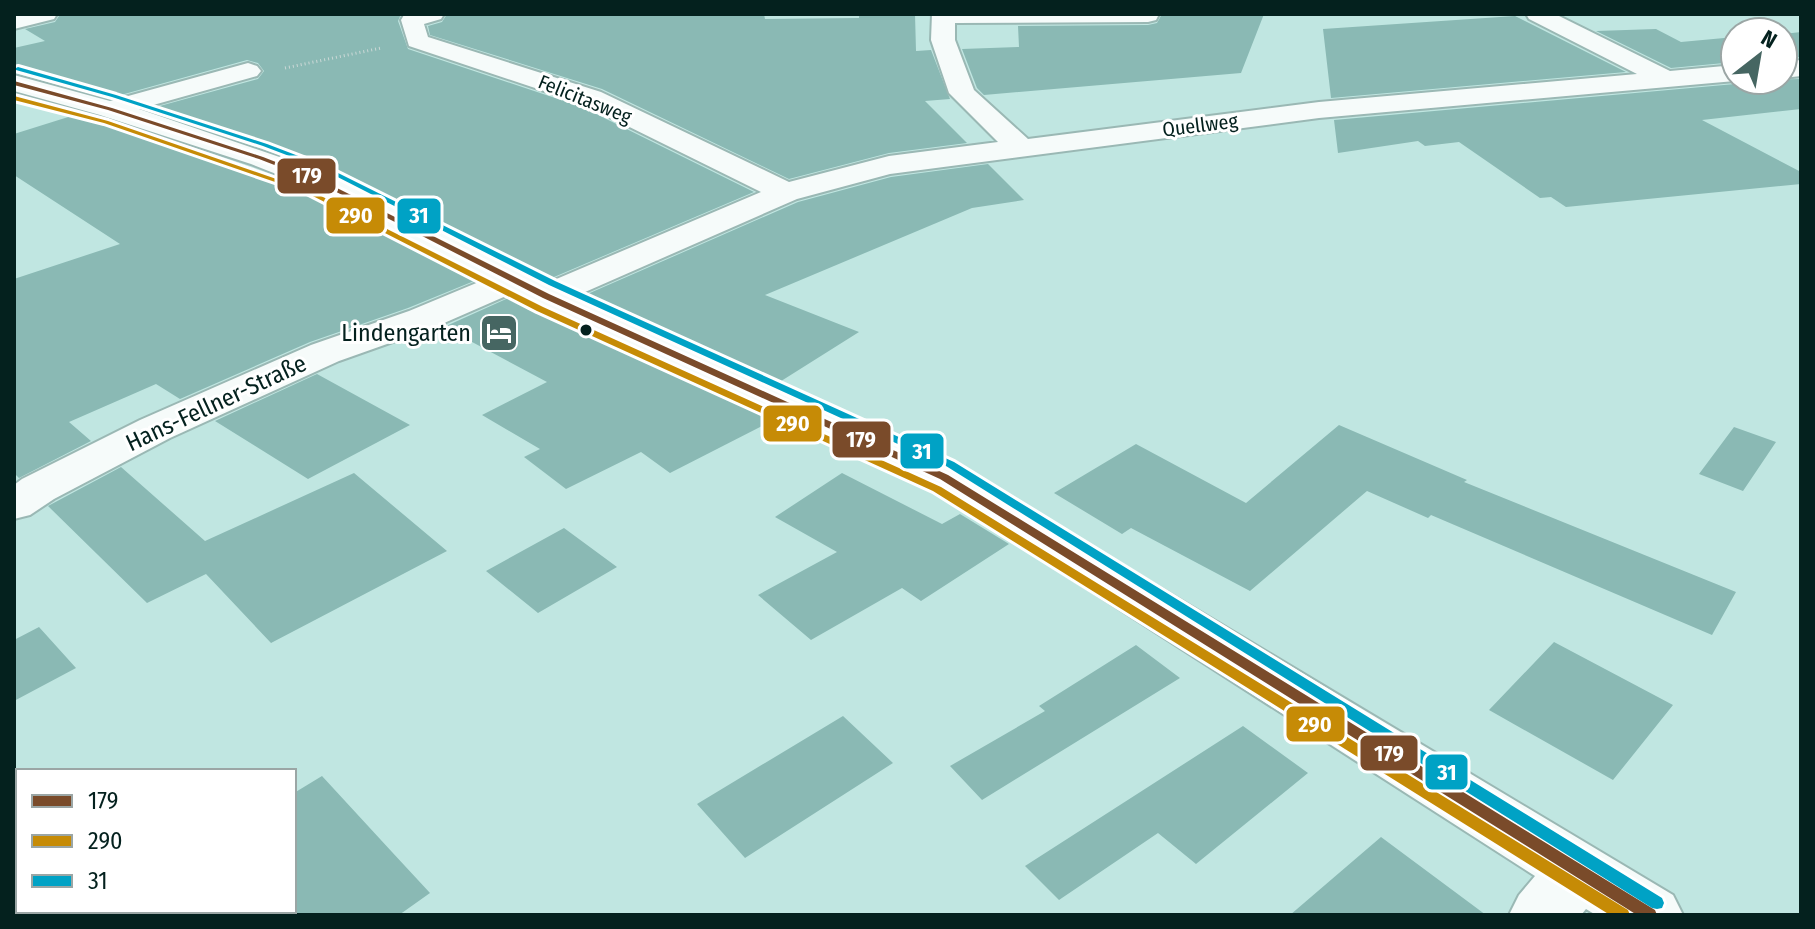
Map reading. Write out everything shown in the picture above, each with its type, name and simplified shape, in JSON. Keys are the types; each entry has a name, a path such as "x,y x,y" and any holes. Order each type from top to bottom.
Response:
{"street":[{"path":"14,22 46,14"},
{"path":"417,41 412,20 433,14"},
{"path":"1537,14 1664,78"},
{"path":"1020,147 962,93 943,40 942,15 1148,15"},
{"name":"Felicitasweg","path":"417,41 592,98 786,192"},
{"path":"110,109 248,71"},
{"name":"Quellweg","path":"530,288 786,192 889,165 1319,110 1719,74"},
{"path":"14,83 110,109 261,158 315,179 530,288 944,477 1560,893 1650,915"},
{"name":"Hans-Fellner-Straße","path":"14,505 38,489 198,410 325,353 422,319 530,288"}],"path":[{"path":"248,71 276,70 417,41"}],"building":[{"path":"401,14 398,21 408,49 582,107 754,192 547,280 327,170 149,109 258,79 264,71 258,63 247,60 110,98 14,72 14,48 45,41 25,29 55,22 59,16"},
{"path":"447,14 764,14 765,19 915,14 916,51 931,50 950,99 925,101 967,143 889,153 789,179 602,89 430,35 428,26 442,22"},
{"path":"1162,14 1264,14 1241,73 984,95 977,88 962,49 1019,47 1018,26 1148,25 1157,23"},
{"path":"1515,16 1626,72 1331,98 1323,29"},
{"path":"1656,29 1681,42 1719,38 1719,64 1671,68 1596,31"},
{"path":"1799,32 1801,32 1799,57"},
{"path":"1799,79 1801,109 1702,120 1801,172 1801,184 1566,207 1551,197 1540,198 1459,142 1425,146 1418,141 1338,153 1334,120 1719,85 1719,96 1799,96"},
{"path":"81,113 250,167 303,188 479,279 310,342 180,399 156,384 69,422 91,441 19,478 14,473 14,279 120,244 14,175 14,134"},
{"path":"988,164 1024,200 972,208 765,295 859,332 778,383 583,296 798,202 891,177"},
{"path":"513,296 745,404 770,422 670,473 641,452 566,489 524,457 540,449 482,415 547,382 444,327"},
{"path":"317,374 410,425 308,479 215,421"},
{"path":"1339,425 1467,480 1464,482 1736,592 1712,635 1431,515 1428,518 1367,491 1250,591 1131,528 1122,534 1054,493 1136,444 1246,503"},
{"path":"1734,427 1776,442 1743,491 1699,474"},
{"path":"121,467 205,541 354,473 447,551 271,643 206,574 147,603 48,506"},
{"path":"842,473 942,524 960,514 1009,544 921,601 902,588 811,640 758,595 837,552 775,517"},
{"path":"564,528 617,567 538,613 486,571"},
{"path":"39,627 76,668 14,701 14,640"},
{"path":"1554,642 1673,705 1613,780 1489,710"},
{"path":"1136,645 1180,678 982,800 950,766 1045,711 1039,706"},
{"path":"843,716 893,763 745,858 697,804"},
{"path":"1243,726 1308,773 1196,864 1158,833 1059,900 1025,866"},
{"path":"322,776 430,893 399,915 294,915 296,792"},
{"path":"1381,837 1486,915 1290,915"}],"transit line":[{"name":"31","path":"18,69 114,96 320,166 552,283 950,464 1657,903"},
{"name":"179","path":"14,83 110,109 261,158 315,179 546,296 944,477 1650,915"},
{"name":"290","path":"14,98 106,122 309,192 540,309 937,489 1623,915"}],"place":[{"name":"Lindengarten","path":"499,333"}]}
